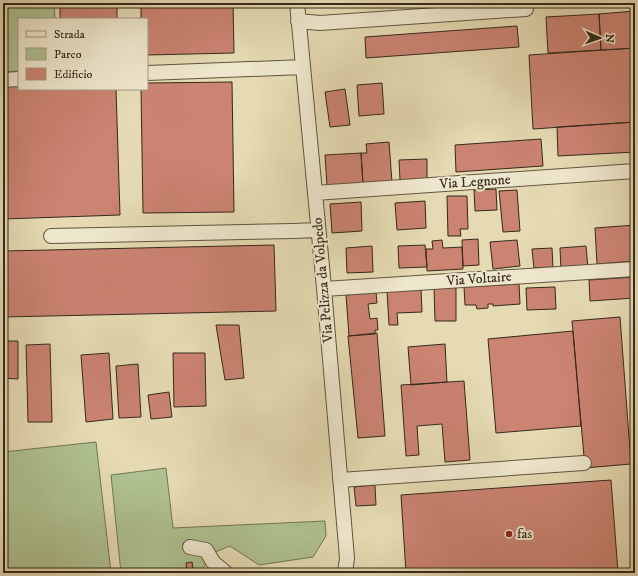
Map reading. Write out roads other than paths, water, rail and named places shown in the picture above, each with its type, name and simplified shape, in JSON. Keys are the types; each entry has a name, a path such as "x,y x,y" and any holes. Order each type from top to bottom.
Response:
{"street":[{"name":"Via Pelizza da Volpedo","path":"297,3 324,289 347,558 345,573"},
{"path":"298,21 320,23 526,9"},
{"path":"148,73 303,67"},
{"path":"3,80 18,79"},
{"name":"Via Legnone","path":"315,193 635,171"},
{"path":"51,236 289,232 318,230"},
{"name":"Via Voltaire","path":"324,289 635,269"},
{"path":"340,480 584,463"},
{"path":"334,573 347,558"},
{"path":"213,562 226,573"}],"place":[{"name":"fas","path":"509,534"}]}
